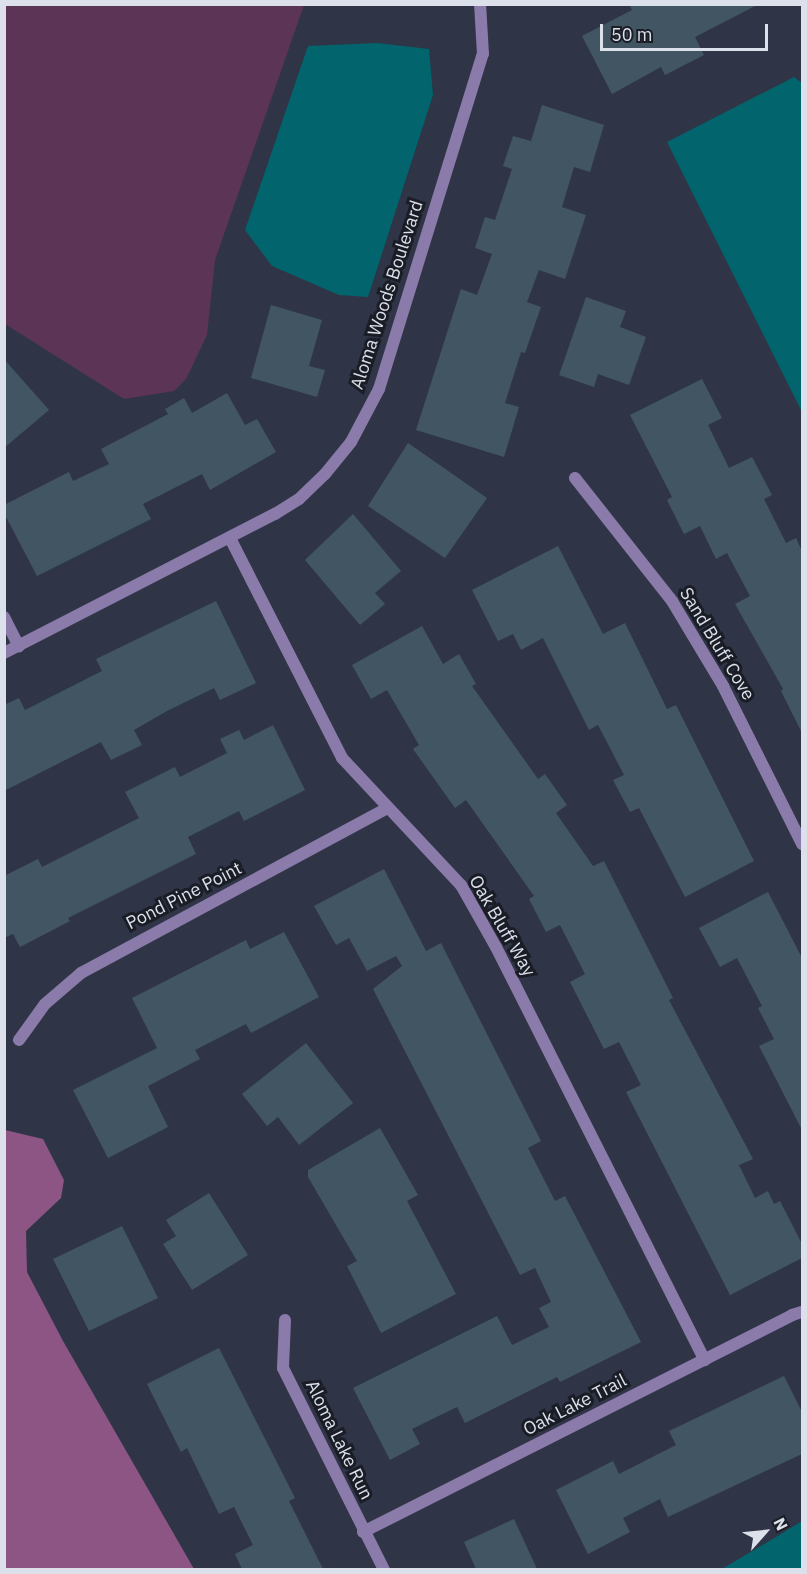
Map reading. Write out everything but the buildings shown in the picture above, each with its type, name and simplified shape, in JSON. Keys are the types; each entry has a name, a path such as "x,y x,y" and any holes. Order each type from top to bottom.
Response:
{"street":[{"name":"Aloma Woods Boulevard","path":"4,653 230,538 299,499 326,474 351,442 379,389 483,54 480,4"},
{"name":"Sand Bluff Cove","path":"575,478 672,601 723,686 802,844"},
{"name":"Oak Bluff Way","path":"230,538 342,758 386,809 460,885 478,916 705,1360"},
{"path":"4,617 19,646"},
{"name":"Pond Pine Point","path":"19,1040 45,1004 81,973 386,809"},
{"name":"Oak Lake Trail","path":"363,1532 802,1312"},
{"name":"Aloma Lake Run","path":"285,1320 283,1368 363,1532 384,1569"}],"shaded area":[{"path":"4,5 304,5 215,260 207,335 186,379 174,391 124,399 5,324"},
{"path":"377,43 429,49 433,95 368,297 339,295 272,266 245,230 308,46"},
{"path":"794,77 802,83 802,412 667,142"},
{"path":"5,1130 43,1139 64,1180 61,1198 26,1231 27,1272 63,1341 194,1569 5,1569"},
{"path":"802,1521 802,1569 722,1569 776,1537"}]}
